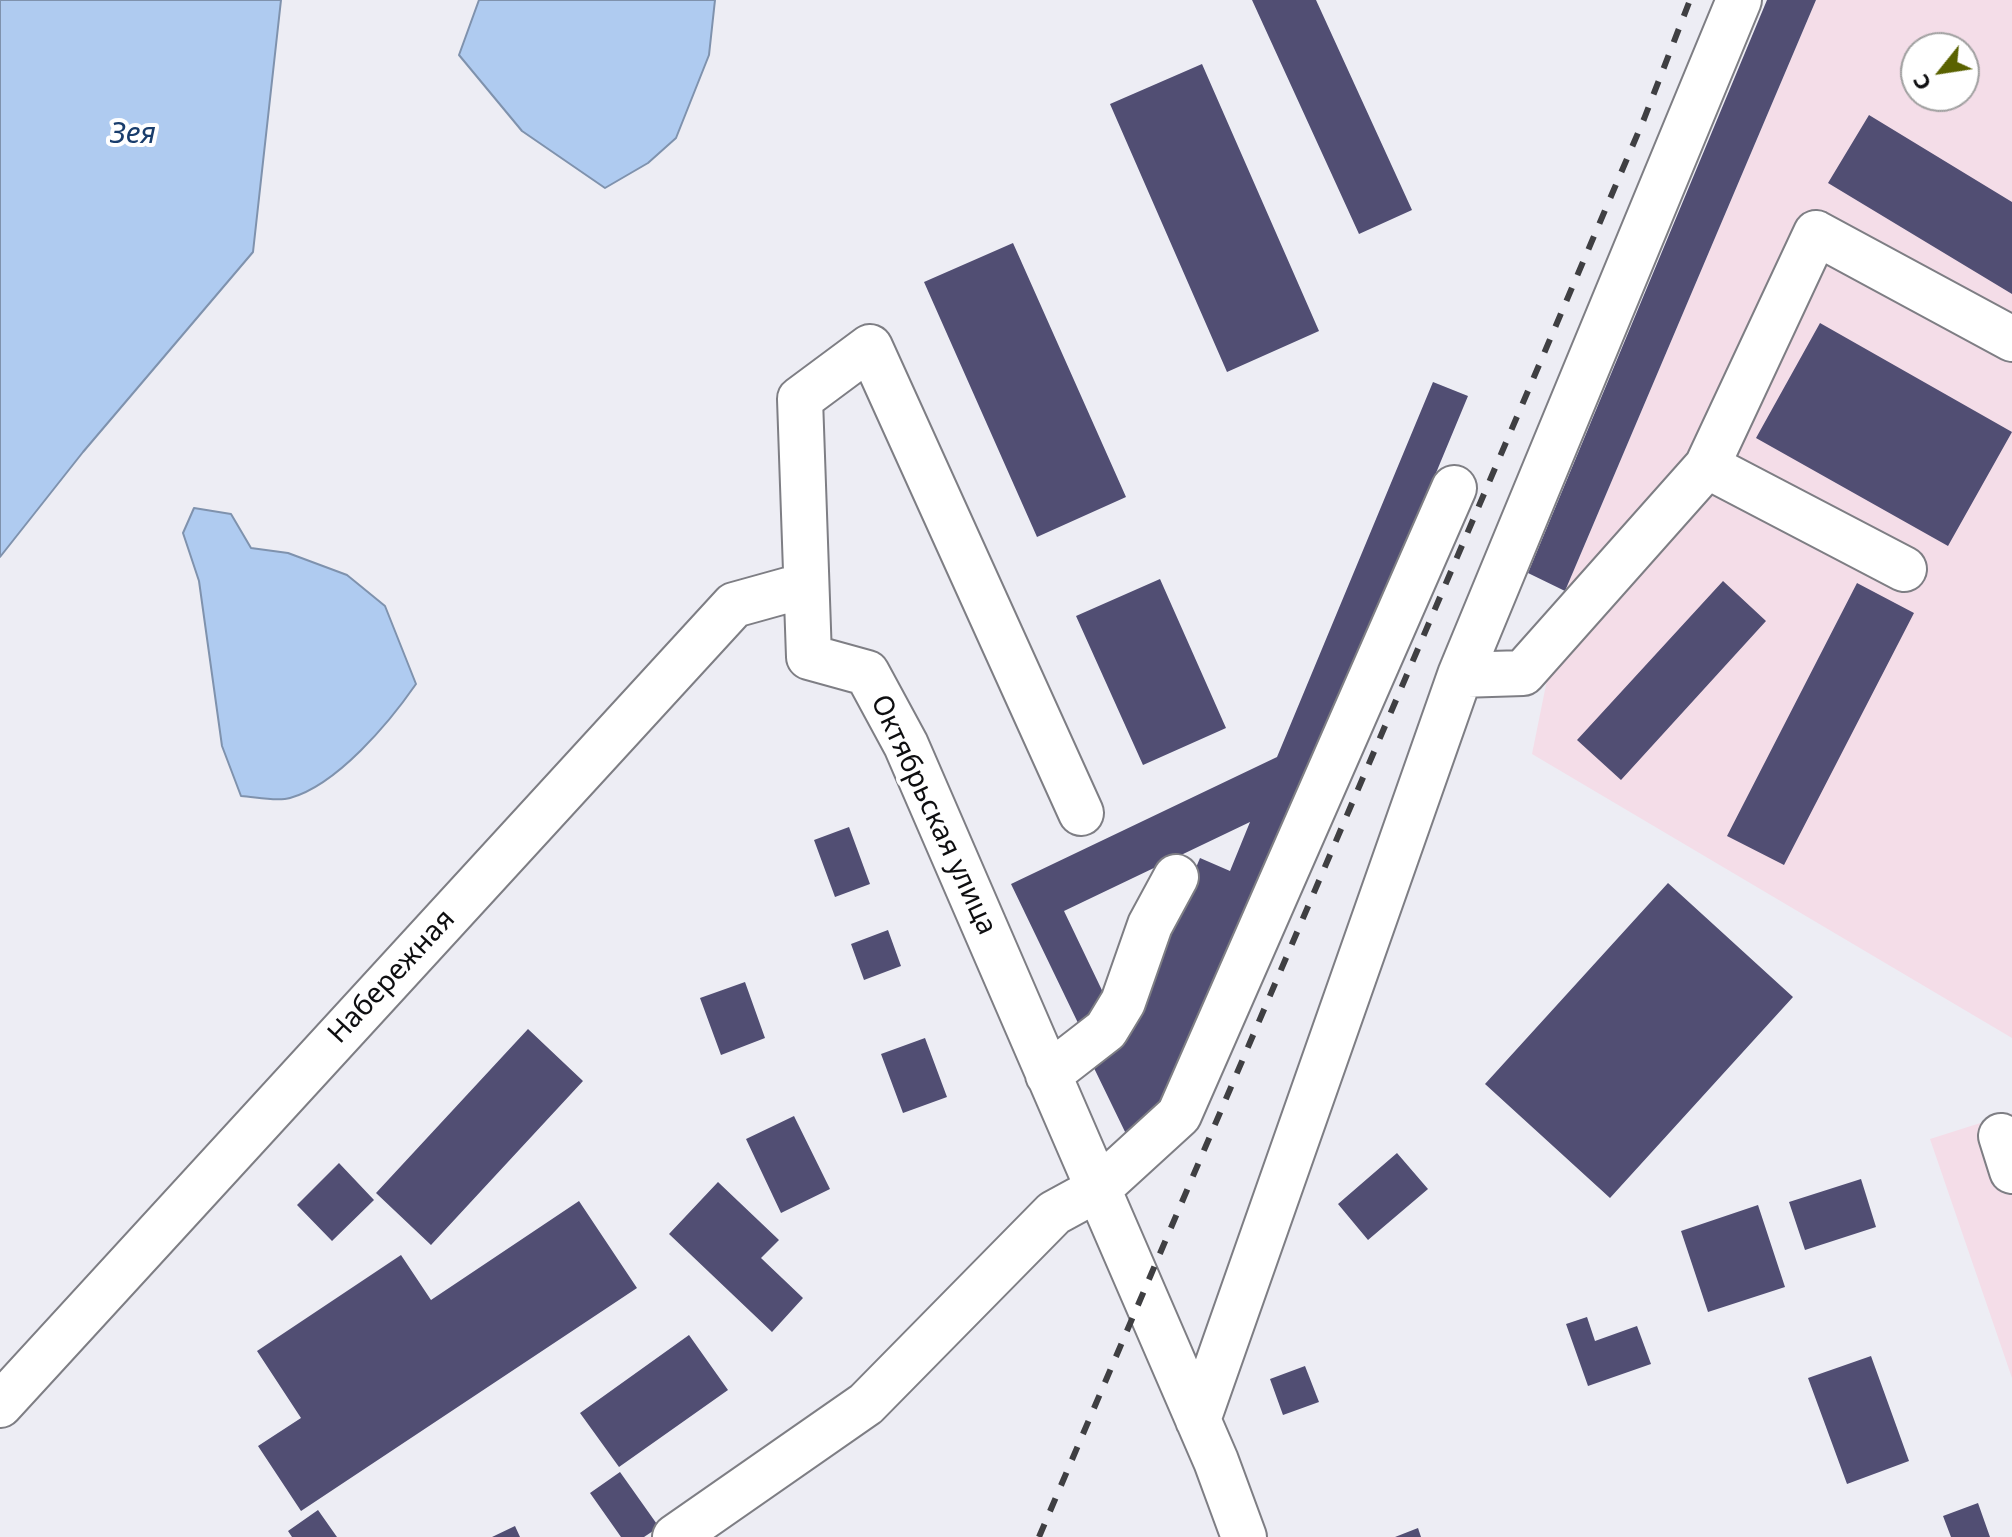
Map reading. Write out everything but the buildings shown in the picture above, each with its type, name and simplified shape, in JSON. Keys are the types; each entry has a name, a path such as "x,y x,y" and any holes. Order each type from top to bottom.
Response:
{"street":[{"path":"1198,1420 1460,675 1739,0"},
{"path":"1460,675 1523,673 1707,466 1816,233 2012,339"},
{"name":"Октябрьская улица","path":"1081,813 870,347 800,399 809,657 867,673 906,745 1216,1461 1244,1537"},
{"path":"1707,466 1904,569"},
{"path":"675,1537 866,1404 1054,1213 1098,1189 1179,1115 1454,488"},
{"name":"Набережная","path":"0,1405 734,605 806,585"},
{"path":"1048,1075 1106,1030 1123,1002 1150,925 1176,877"}],"shaded area":[{"path":"1816,0 2012,0 2012,1038 1532,754 1565,591"},
{"path":"2012,1113 2012,1378 1930,1139"}],"water":[{"name":"Зея","path":"0,0 281,0 253,252 83,452 0,557"},
{"path":"479,0 715,0 709,55 676,138 648,163 605,188 522,131 459,55"},
{"path":"194,508 231,514 251,548 288,553 347,575 385,606 416,684 360,751 326,780 290,798 241,796 222,746 199,581 183,533"}],"railway":[{"path":"1039,1537 1644,119 1690,0"}]}
